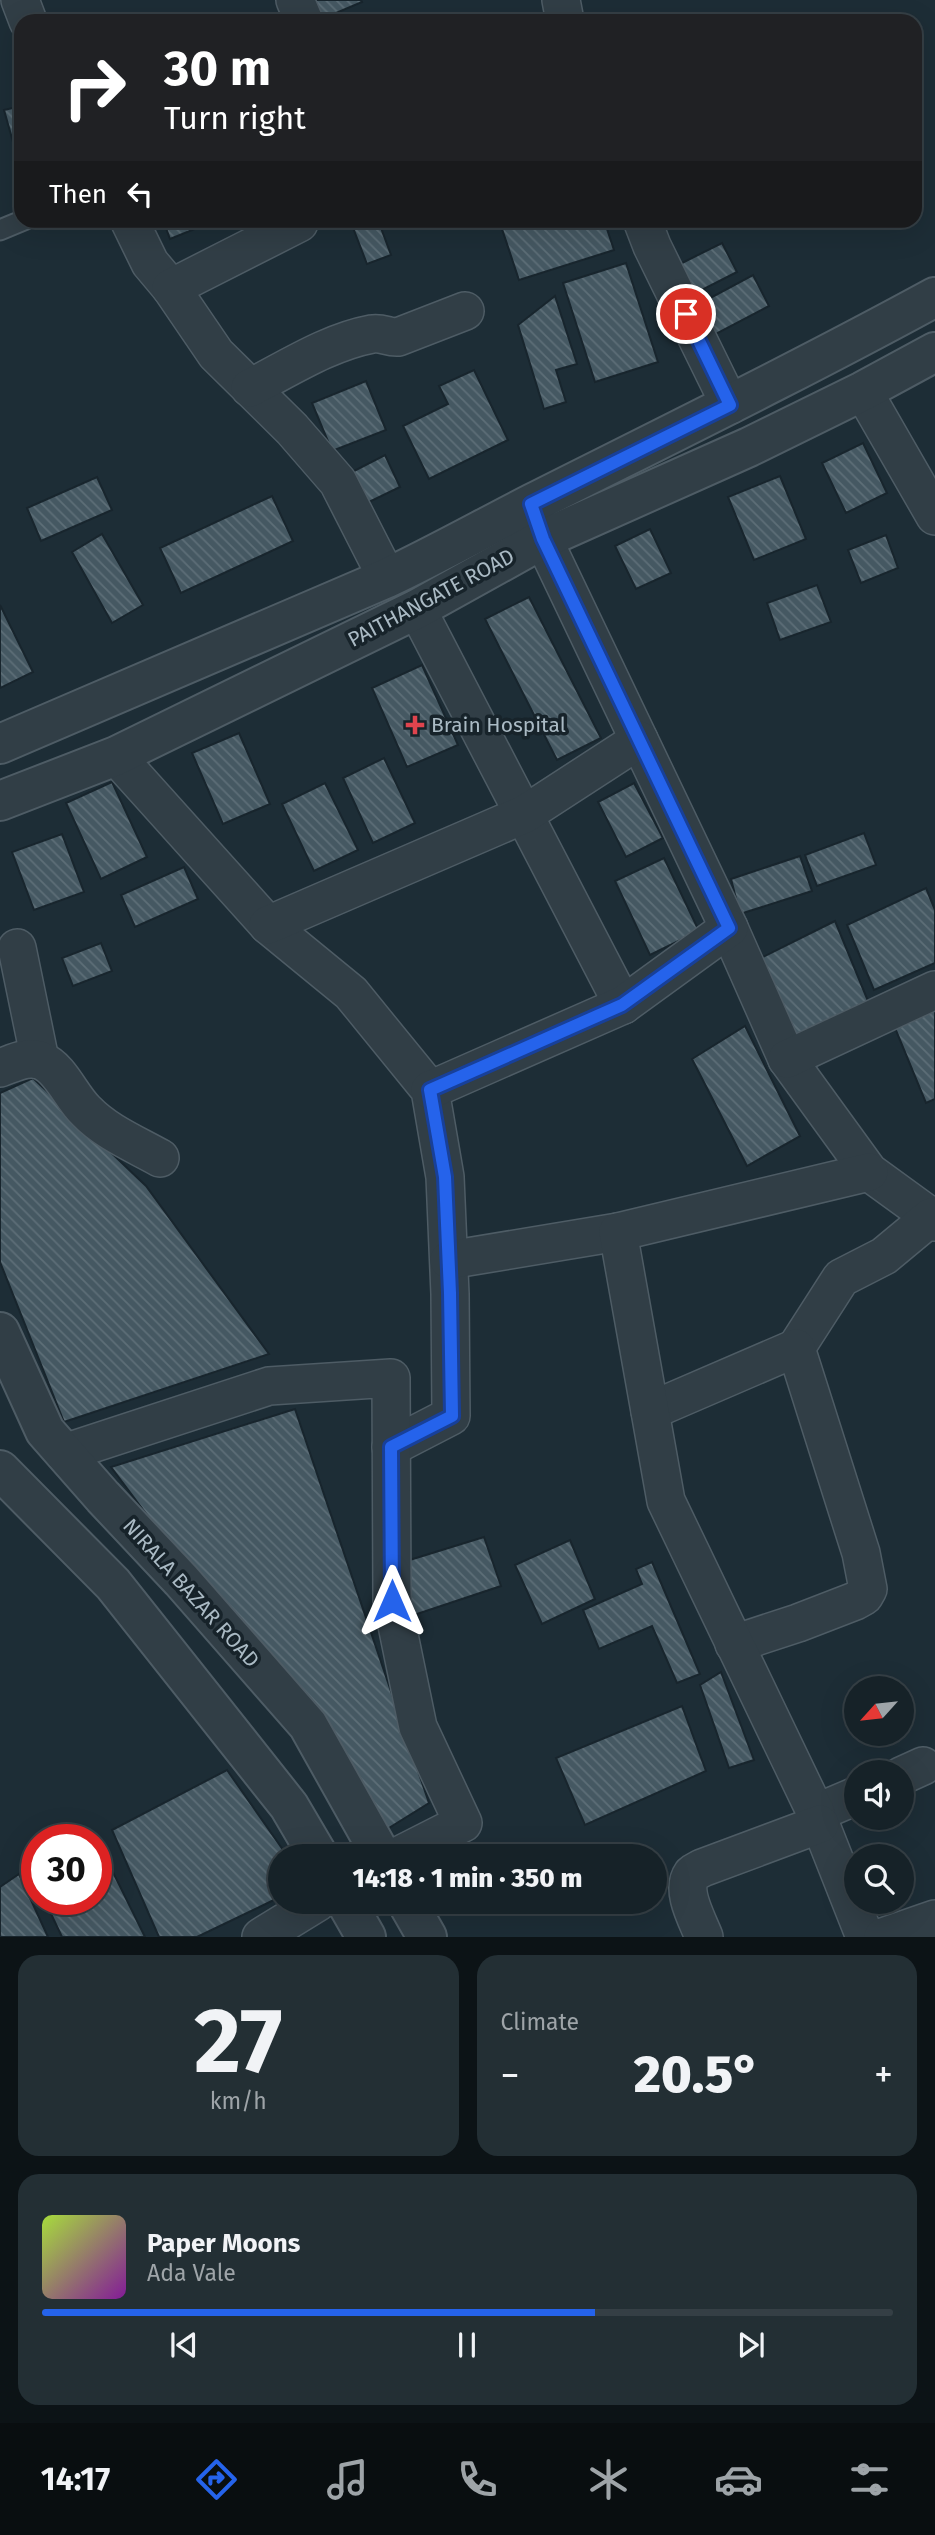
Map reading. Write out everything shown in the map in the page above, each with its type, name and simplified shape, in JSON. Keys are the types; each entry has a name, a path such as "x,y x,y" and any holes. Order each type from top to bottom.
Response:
{"street":[{"path":"134,228 150,263 171,288 216,354 292,429 338,482 387,578"},
{"path":"171,288 289,228"},
{"path":"645,228 730,405"},
{"name":"PAITHANGATE ROAD","path":"0,801 116,756 417,609 537,522 730,405 935,297"},
{"path":"250,388 323,351 356,338 381,333 398,337 465,311"},
{"name":"PAITHANGATE ROAD","path":"0,744 387,578 749,447 935,352"},
{"path":"863,391 935,516"},
{"path":"537,522 788,1059 869,1172 934,1218 884,1256 841,1278 796,1348 650,1411"},
{"path":"417,609 622,1005"},
{"path":"268,925 524,814 639,740"},
{"path":"116,756 268,925 351,993 430,1090 445,1177 452,1416 391,1447"},
{"path":"430,1090 622,1005 729,928"},
{"path":"17,948 40,1060"},
{"path":"788,1059 935,990"},
{"path":"0,1068 28,1058 40,1060 50,1066 86,1111 106,1127 160,1158"},
{"path":"449,1260 618,1232 869,1172"},
{"path":"618,1232 666,1501 818,1818 865,1937"},
{"name":"NIRALA BAZAR ROAD","path":"0,1332 45,1431 181,1580 308,1726 375,1844"},
{"path":"734,1644 855,1601 864,1596 868,1589 861,1553 796,1348"},
{"path":"64,1453 270,1385 391,1378 392,1601 418,1727 463,1823 422,1844"},
{"path":"0,1470 113,1584 289,1806 311,1844"},
{"path":"704,1937 689,1898 688,1885 692,1874 818,1818 844,1803"},
{"path":"261,1937 298,1914"},
{"path":"353,1914 366,1937"},
{"path":"414,1914 427,1937"},
{"path":"883,1937 935,1919"}],"building":[{"path":"314,0 362,2 334,14 320,14"},
{"path":"14,108 14,145 4,110"},
{"path":"166,228 197,228 170,239"},
{"path":"353,228 381,228 391,255 367,264"},
{"path":"502,228 607,228 614,250 519,280"},
{"path":"722,243 737,272 694,294 678,265"},
{"path":"626,263 658,362 595,382 563,283"},
{"path":"753,275 769,306 714,335 699,304"},
{"path":"555,296 577,364 556,370 566,402 544,409 518,325"},
{"path":"474,370 508,440 429,479 403,426 448,404 439,386"},
{"path":"366,381 386,430 332,451 312,403"},
{"path":"863,443 887,493 846,513 822,463"},
{"path":"385,455 400,487 367,503 352,472"},
{"path":"780,476 806,539 754,560 728,497"},
{"path":"97,477 112,510 41,541 27,508"},
{"path":"272,496 293,541 181,593 160,548"},
{"path":"650,529 671,573 636,589 615,546"},
{"path":"102,534 143,605 112,623 72,552"},
{"path":"886,535 898,568 861,583 848,550"},
{"path":"817,585 831,622 780,640 767,603"},
{"path":"529,597 601,738 557,760 485,619"},
{"path":"0,605 33,672 0,688"},
{"path":"422,665 458,745 407,767 372,688"},
{"path":"239,733 270,804 223,824 192,753"},
{"path":"384,758 415,823 373,843 343,778"},
{"path":"112,782 147,857 101,879 66,803"},
{"path":"325,783 358,850 314,871 282,804"},
{"path":"634,783 663,838 626,857 598,802"},
{"path":"864,833 876,865 817,886 805,855"},
{"path":"62,834 84,892 34,910 12,852"},
{"path":"800,856 812,891 740,914 731,879"},
{"path":"664,858 699,931 650,955 615,881"},
{"path":"184,867 198,899 135,927 121,895"},
{"path":"926,888 935,910 935,963 874,990 847,925"},
{"path":"835,921 868,1001 796,1037 761,958"},
{"path":"101,943 112,971 73,986 62,958"},
{"path":"935,1009 935,1099 926,1103 895,1028"},
{"path":"745,1026 800,1136 747,1166 692,1059"},
{"path":"33,1078 146,1186 269,1354 64,1422 0,1262 0,1093"},
{"path":"295,1409 429,1803 384,1831 111,1467"},
{"path":"484,1537 501,1586 411,1616 400,1563"},
{"path":"570,1540 595,1599 542,1624 515,1565"},
{"path":"652,1562 700,1674 677,1683 652,1626 599,1649 583,1610 642,1584 636,1569"},
{"path":"721,1672 754,1760 729,1768 700,1685"},
{"path":"682,1706 706,1771 585,1825 556,1758"},
{"path":"227,1770 279,1844 268,1844 268,1903 197,1937 159,1937 112,1830"},
{"path":"112,1870 145,1937 62,1937 52,1915 112,1915"},
{"path":"19,1874 21,1915 38,1915 48,1937 0,1937 0,1887"}],"place":[{"name":"Brain Hospital","path":"415,725"}],"route":[{"path":"392,1601 391,1447 452,1416 445,1177 430,1090 622,1005 729,928 543,539 531,504 730,405 686,314"}]}
